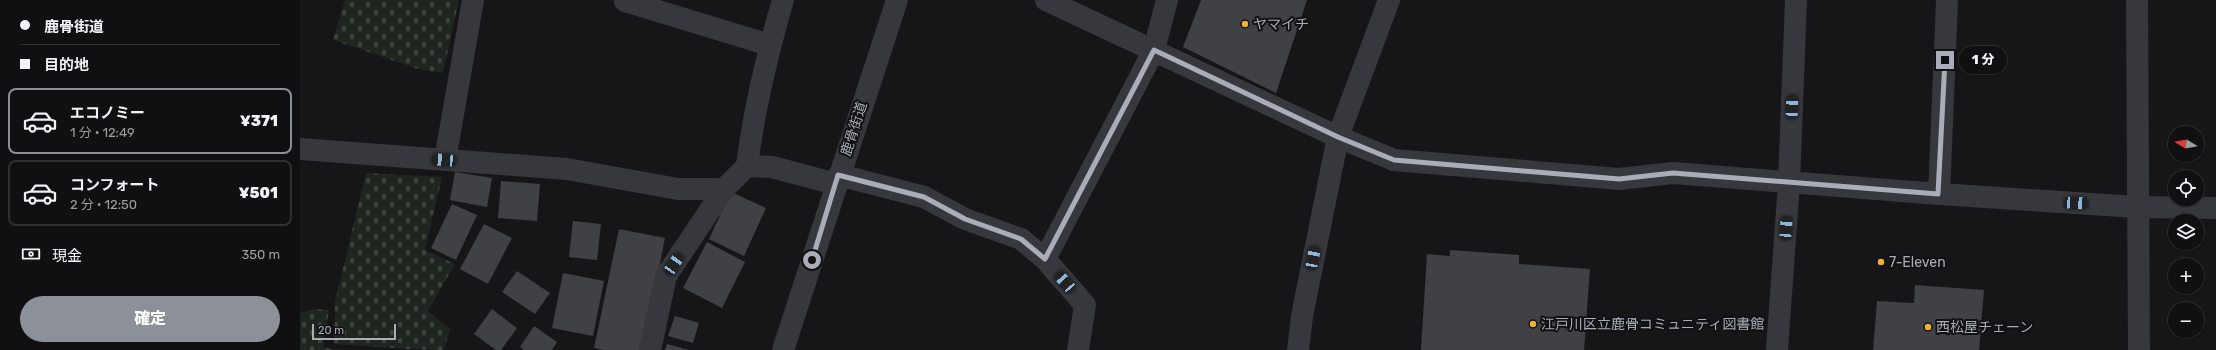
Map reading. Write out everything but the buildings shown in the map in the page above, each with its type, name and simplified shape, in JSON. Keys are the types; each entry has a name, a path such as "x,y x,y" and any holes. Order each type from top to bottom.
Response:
{"street":[{"path":"444,160 473,0"},
{"path":"650,350 666,276 724,189 747,166 750,136 770,45 783,0"},
{"name":"鹿骨街道","path":"784,350 837,179 897,0"},
{"path":"1046,0 1338,137 1394,160 1619,179 1673,173 1938,194 2137,207 2216,208"},
{"path":"1045,259 1154,50 1167,0"},
{"path":"1298,350 1302,316 1338,137 1389,0"},
{"path":"1777,350 1789,183 1796,0"},
{"path":"2137,0 2139,350"},
{"path":"625,1 770,45"},
{"path":"1938,194 1947,1"},
{"path":"300,149 567,169 678,189 724,189"},
{"path":"747,166 772,167 924,197 965,219 1021,239 1045,259 1086,305 1078,350"}],"green space":[{"path":"345,0 459,0 443,73 418,69 333,40"},
{"path":"366,173 442,177 425,250 455,264 428,311 450,329 444,350 403,349 334,344 335,302"},
{"path":"315,309 329,310 323,348 344,350 300,350 300,313"}],"place":[{"name":"ヤマイチ","path":"1245,24"},
{"name":"7-Eleven","path":"1881,262"},
{"name":"江戸川区立鹿骨コミュニティ図書館","path":"1533,324"},
{"name":"西松屋チェーン","path":"1928,327"}],"route":[{"path":"812,260 838,175 924,197 965,219 1021,239 1045,259 1154,50 1338,137 1394,160 1619,179 1673,173 1938,194 1945,60"}]}
